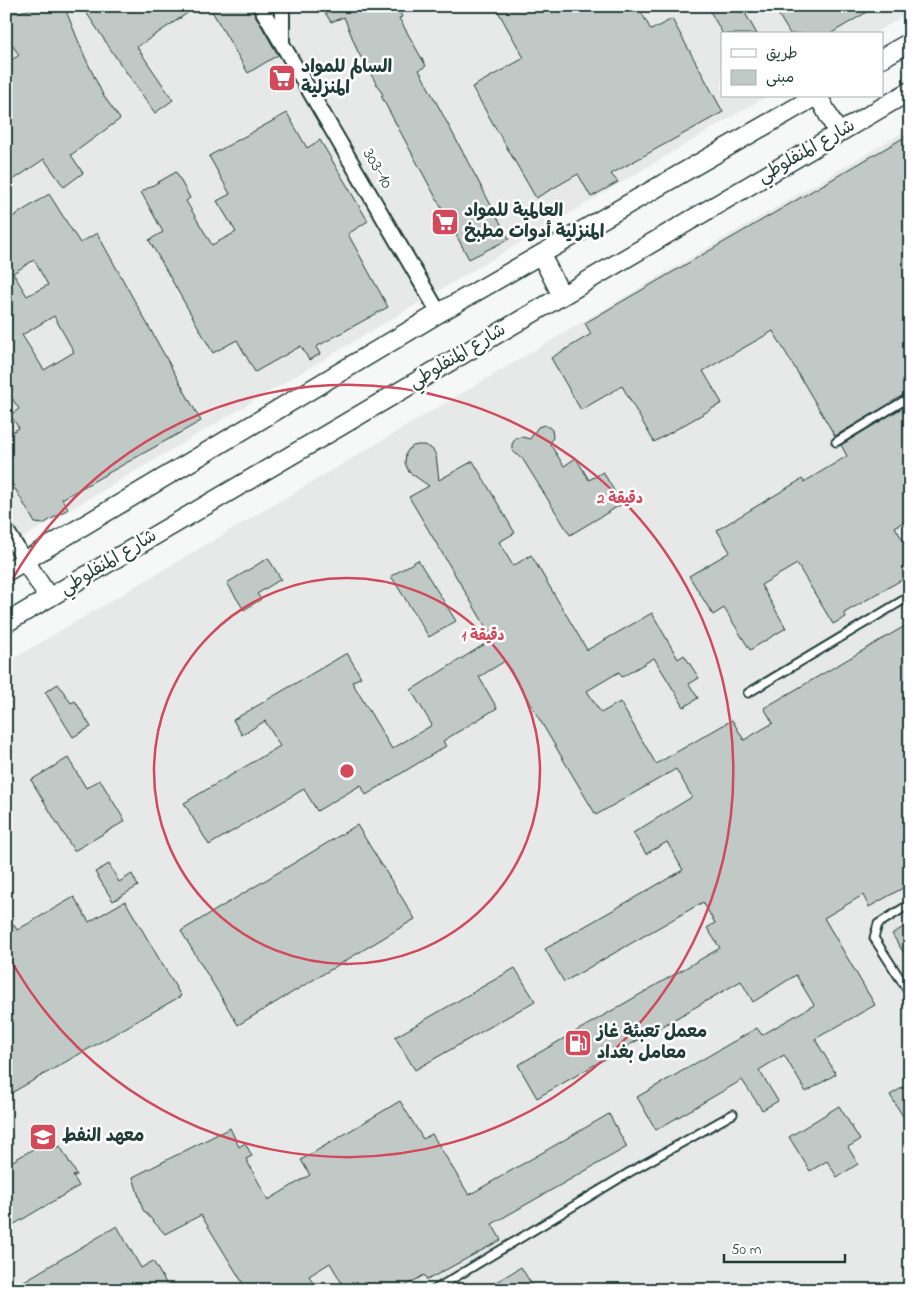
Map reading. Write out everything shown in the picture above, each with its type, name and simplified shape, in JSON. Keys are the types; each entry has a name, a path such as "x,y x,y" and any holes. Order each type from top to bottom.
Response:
{"street":[{"name":"303-10","path":"260,6 439,314"},
{"name":"303-10","path":"282,6 282,42"},
{"path":"884,57 910,42"},
{"name":"شارع المنفلوطي","path":"6,623 910,91"},
{"path":"6,572 439,314 814,98"},
{"path":"818,98 838,133"},
{"path":"541,255 562,296"},
{"path":"6,530 49,598"}],"lane":[{"path":"836,442 910,397"},
{"path":"748,693 910,596"},
{"path":"910,904 878,924 874,938 910,994"},
{"path":"434,1290 630,1172 733,1114"}],"shaded area":[{"path":"6,6 910,6 910,12 876,32 721,32 721,98 764,98 6,548"},
{"path":"910,128 910,1290 6,1290 6,663"}],"building":[{"path":"45,6 64,6 103,95 120,119 71,155 83,173 64,187 44,159 6,185 6,64 19,55 6,36 6,15"},
{"path":"82,6 198,6 137,47 173,100 155,113"},
{"path":"209,6 250,6 278,55 248,73"},
{"path":"321,6 397,6 402,17 399,18 426,66 419,70 509,239 469,259 381,96 383,95 358,52 344,17 331,22"},
{"path":"495,6 638,6 651,30 672,19 723,112 611,174 618,182 591,197 578,174 536,198 472,87 524,58"},
{"path":"707,6 741,6 756,32 722,32"},
{"path":"786,6 877,6 833,32 789,32 777,12"},
{"path":"287,113 307,148 320,140 368,221 348,234 388,307 316,347 320,354 309,360 301,346 255,372 237,340 213,353 149,240 163,232 141,192 176,172 190,198 186,201 212,245 236,232 217,201 230,194 209,156"},
{"path":"910,134 910,392 835,436 773,331 703,371 722,403 654,442 622,386 581,410 551,358 591,334 585,323"},
{"path":"49,194 80,243 97,233 201,421 62,499 68,509 43,524 35,523 6,473 6,435 19,428 10,415 19,409 6,389 6,221","holes":["34,260 48,285 27,296 13,273","54,316 74,352 44,370 22,335"]},
{"path":"910,403 910,518 895,527 910,552 910,575 844,613 846,617 833,624 797,564 761,585 786,628 750,650 724,608 713,615 689,576 730,552 717,530 802,479 804,482 847,456 841,445"},
{"path":"544,425 552,430 553,437 550,444 564,466 576,458 589,480 603,472 622,504 570,535 522,458 512,450 512,444 516,438 530,439 538,427"},
{"path":"413,446 429,447 436,455 439,480 473,461 515,533 499,542 513,566 531,555 587,650 652,613 678,659 684,655 699,678 689,684 698,698 684,707 654,658 622,677 619,672 587,691 601,713 620,702 656,764 732,720 744,740 773,723 764,708 910,623 910,884 869,907 863,895 824,918 875,1005 815,1039 836,1074 806,1092 784,1055 759,1070 778,1101 762,1110 742,1080 656,1130 637,1097 757,1028 762,1035 814,1005 796,975 753,1002 741,981 537,1098 518,1065 720,948 707,928 715,923 703,902 564,982 545,949 683,870 667,842 646,854 633,833 692,797 676,769 596,815 505,661 479,677 497,708 443,741 446,746 366,795 361,785 317,811 304,789 209,845 184,803 280,746 265,721 242,735 233,720 347,653 361,677 352,682 392,749 432,725 411,690 493,639 409,497 429,486 409,472 405,463 406,453"},
{"path":"268,558 281,579 257,594 261,599 244,610 227,583"},
{"path":"418,560 456,621 429,637 391,576"},
{"path":"58,684 71,703 75,701 91,727 73,737 45,692"},
{"path":"68,758 86,788 100,780 125,821 74,851 31,780"},
{"path":"357,825 415,919 238,1025 181,931"},
{"path":"109,864 119,882 132,874 138,886 113,901 95,872"},
{"path":"74,897 89,922 125,901 181,996 6,1096 6,913 17,930"},
{"path":"910,923 910,963 892,934"},
{"path":"515,968 535,1001 415,1070 395,1037"},
{"path":"910,1083 910,1128 890,1095"},
{"path":"400,1101 423,1139 432,1134 469,1195 609,1114 627,1147 492,1224 501,1240 427,1280 424,1275 399,1290 346,1290 330,1263 309,1276 317,1290 247,1290 201,1215 165,1234 143,1210 133,1177 230,1128 239,1147 245,1143 252,1156 246,1159 268,1200 310,1175 301,1160"},
{"path":"839,1106 860,1140 848,1147 858,1164 837,1177 827,1161 810,1171 789,1137"},
{"path":"50,1139 56,1148 60,1146 77,1175 73,1176 79,1186 6,1229 6,1165"},
{"path":"117,1226 141,1268 153,1261 170,1290 9,1290"},
{"path":"521,1267 535,1290 482,1290 508,1275"}],"place":[{"name":"السالم للمواد المنزلية","path":"282,78"},
{"name":"العالمية للمواد المنزلية أدوات مطبخ","path":"445,222"},
{"name":"معمل تعبئة غاز معامل بغداد","path":"578,1043"},
{"name":"معهد النفط","path":"43,1137"}]}
